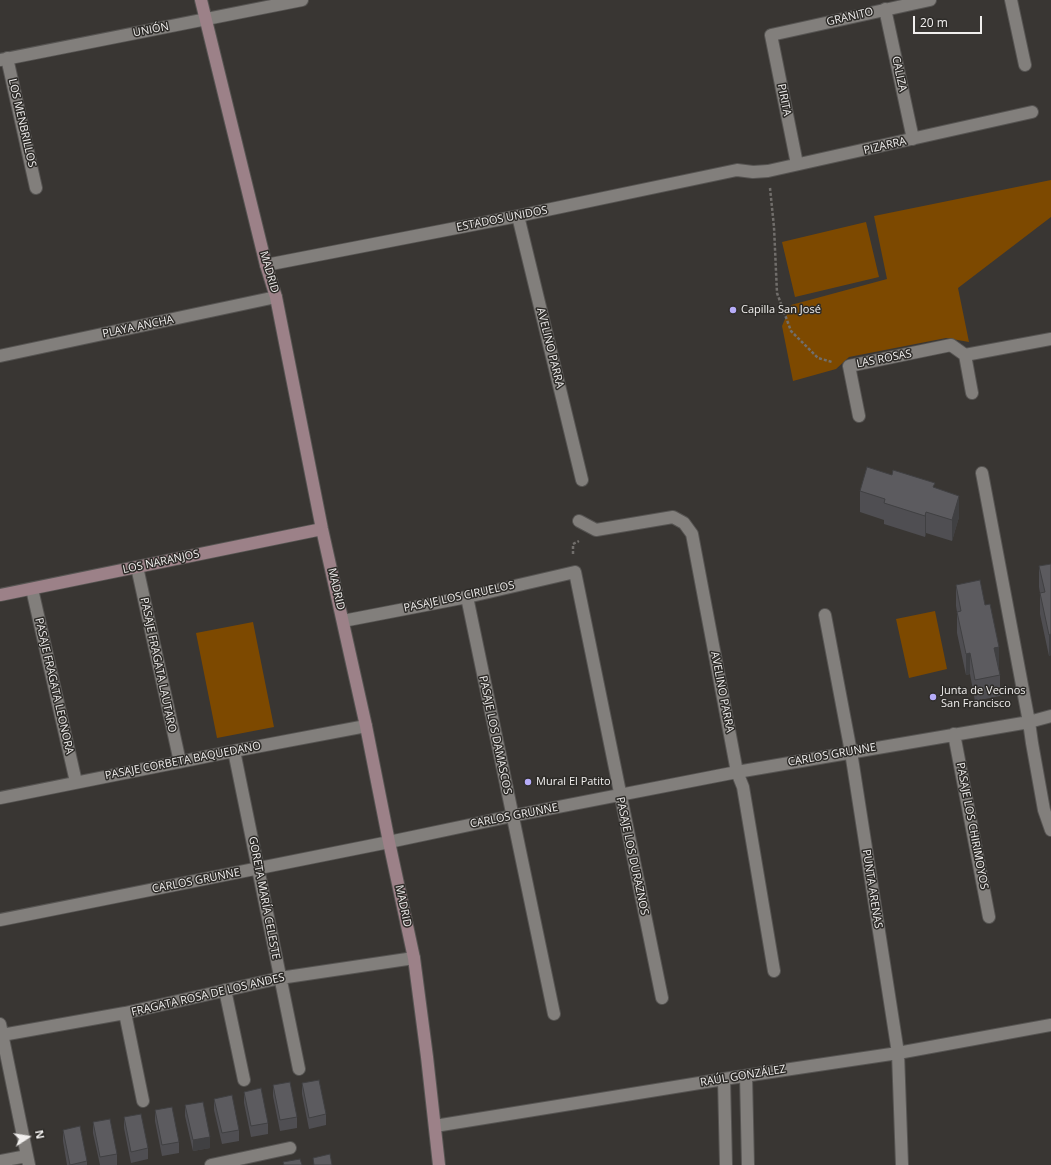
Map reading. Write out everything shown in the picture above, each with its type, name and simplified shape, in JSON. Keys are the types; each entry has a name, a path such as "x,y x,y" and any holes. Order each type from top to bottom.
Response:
{"street":[{"name":"MADRID","path":"201,0 266,265 276,297 322,529 366,726 414,958 428,1057 439,1165"},
{"name":"UNIÓN","path":"4,59 302,0"},
{"name":"GRANITO","path":"771,35 930,0"},
{"path":"1011,0 1024,65"},
{"name":"CALIZA","path":"885,10 913,139"},
{"name":"PIRITA","path":"771,35 797,164"},
{"name":"LOS MENBRILLOS","path":"4,59 36,188"},
{"name":"PIZARRA","path":"737,170 753,172 768,171 1032,112"},
{"name":"ESTADOS UNIDOS","path":"266,265 518,216 737,170"},
{"name":"AVELINO PARRA","path":"518,216 582,480"},
{"name":"PLAYA ANCHA","path":"0,356 276,297"},
{"path":"972,393 965,355 1051,338"},
{"name":"LAS ROSAS","path":"859,416 849,366 951,345 965,355"},
{"path":"982,473 1044,810 1051,830"},
{"name":"AVELINO PARRA","path":"596,530 673,517 684,523 692,534 737,772 743,787 774,971"},
{"path":"579,521 596,530"},
{"name":"LOS NARANJOS","path":"0,595 322,529"},
{"name":"PASAJE FRAGATA LAUTARO","path":"137,567 180,762"},
{"name":"PASAJE LOS CIRUELOS","path":"343,621 467,597 575,572"},
{"name":"PASAJE LOS DURAZNOS","path":"575,572 662,998"},
{"name":"PASAJE FRAGATA LEONORA","path":"32,589 76,782"},
{"name":"PASAJE LOS DAMASCOS","path":"467,597 554,1014"},
{"name":"PUNTA ARENAS","path":"825,615 851,752 898,1053 902,1165"},
{"name":"CARLOS GRUNNE","path":"0,920 737,772 1029,722 1051,716"},
{"name":"PASAJE CORBETA BAQUEDANO","path":"0,798 366,726"},
{"name":"PASAJE LOS CHIRIMOYOS","path":"954,734 989,918"},
{"name":"GORETA MARÍA CELESTE","path":"234,751 299,1068"},
{"name":"FRAGATA ROSA DE LOS ANDES","path":"1,1030 125,1013 280,978 414,958"},
{"path":"225,990 244,1080"},
{"path":"125,1013 143,1101"},
{"name":"RAÚL GONZÁLEZ","path":"435,1126 724,1079 898,1053 1051,1025"},
{"path":"0,1161 28,1160 1,1030"},
{"path":"746,1076 748,1165"},
{"path":"724,1079 726,1165"},
{"path":"211,1165 290,1148"}],"path":[{"path":"768,171 774,227 777,294 792,331 818,358"},
{"path":"575,572 572,544 596,530"}],"shaded area":[{"path":"1051,180 1051,217 958,288 969,342 946,338 849,357 836,369 793,381 782,326 791,305 887,279 874,216"},
{"path":"866,222 879,277 795,297 782,242"},
{"path":"935,611 947,669 909,678 896,619"},
{"path":"253,622 274,727 217,738 196,633"}],"building":[{"path":"867,467 892,475 893,470 935,483 933,487 959,496 952,520 926,512 925,516 884,503 885,499 860,491"},
{"path":"1051,564 1051,634 1049,635 1040,593 1045,592 1039,566"},
{"path":"980,580 985,605 990,604 999,647 994,648 1000,675 975,680 970,653 966,654 957,612 961,611 956,585"},
{"path":"319,1080 326,1114 309,1118 302,1083"},
{"path":"290,1082 297,1117 280,1120 273,1085"},
{"path":"261,1088 268,1123 251,1126 244,1092"},
{"path":"232,1095 239,1130 222,1133 214,1099"},
{"path":"203,1102 210,1137 193,1140 185,1105"},
{"path":"172,1107 179,1142 162,1145 155,1110"},
{"path":"141,1114 148,1148 131,1152 124,1117"},
{"path":"110,1119 117,1154 100,1157 93,1122"},
{"path":"80,1126 87,1161 70,1165 63,1130"},
{"path":"330,1154 332,1165 314,1165 313,1158"},
{"path":"300,1159 302,1165 284,1165 283,1162"}],"place":[{"name":"Capilla San José","path":"733,310"},
{"name":"Junta de Vecinos San Francisco","path":"933,697"},
{"name":"Mural El Patito","path":"528,782"}]}
